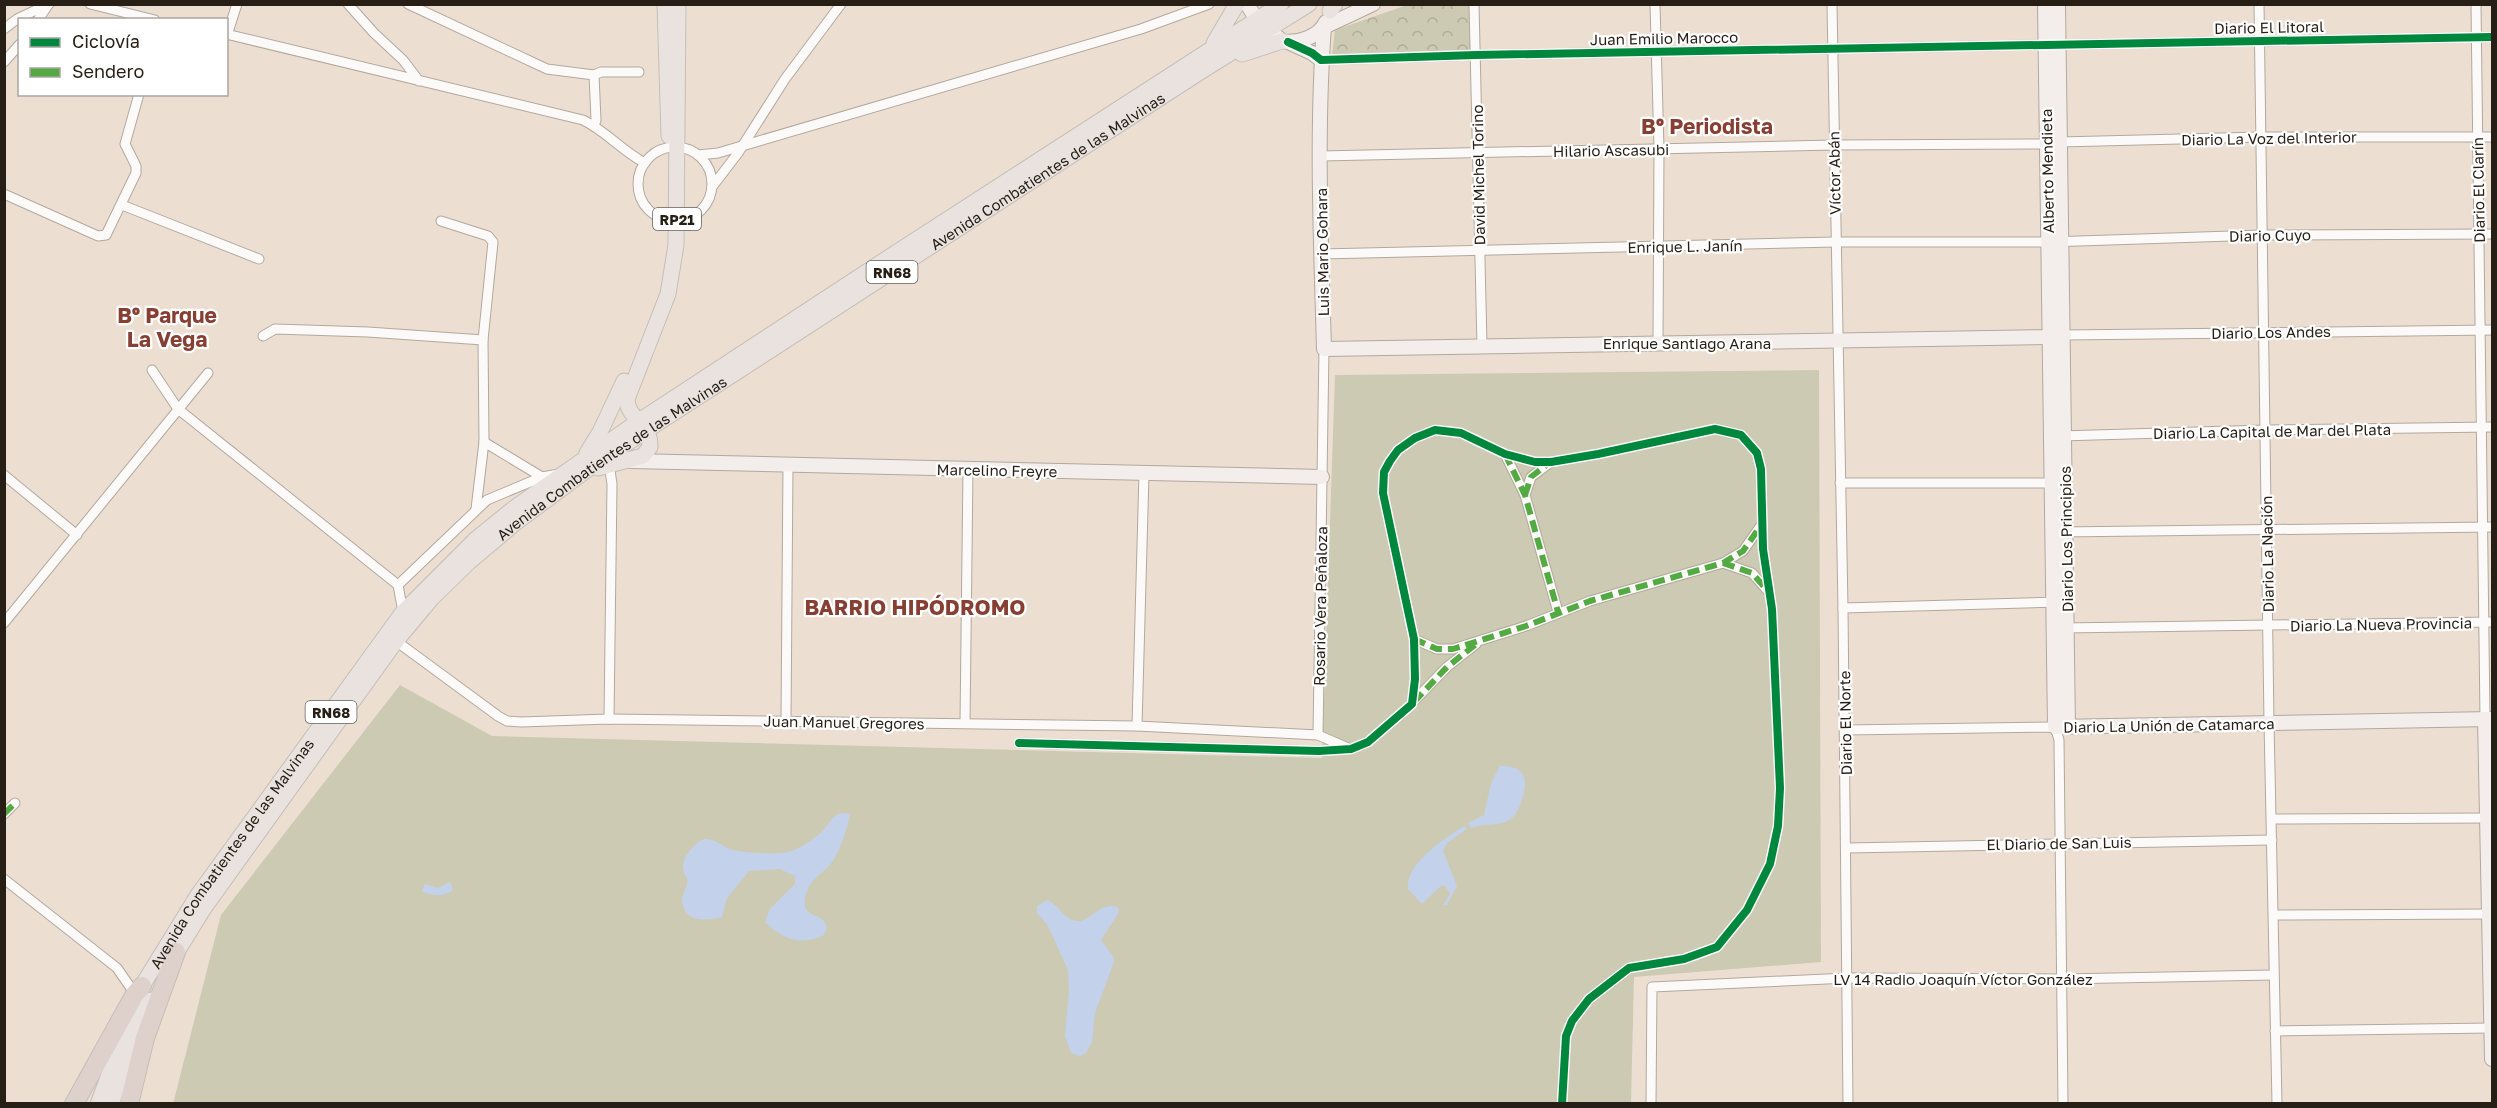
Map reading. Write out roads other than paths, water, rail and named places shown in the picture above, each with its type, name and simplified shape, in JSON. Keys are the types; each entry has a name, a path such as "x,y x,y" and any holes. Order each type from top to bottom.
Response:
{"highway":[{"name":"RN68","path":"129,1104 148,1028 176,952"},
{"name":"RN68","path":"74,1104 139,990"}],"main road":[{"name":"RP21","path":"665,4 674,148"},
{"name":"RP21","path":"645,430 627,406 627,399 668,294 676,245 673,221 678,4"},
{"path":"1209,50 1238,4"},
{"name":"Avenida Combatientes de las Malvinas","path":"98,1104 139,990 198,895 403,612 476,539 561,474 584,465 645,430 1200,72 1262,25 1281,4"},
{"name":"Avenida Combatientes de las Malvinas","path":"645,430 1209,50 1309,4"},
{"path":"1200,72 1249,51 1285,41"},
{"name":"RP21","path":"584,465 619,394 658,294 673,221"},
{"path":"584,465 627,461 647,452 650,447 645,430 627,415 621,416 600,432"},
{"name":"Avenida Combatientes de las Malvinas","path":"111,1104 140,1023 176,952 204,908 396,641 432,598 469,562 584,465"}],"street":[{"path":"90,4 147,18"},
{"path":"120,4 149,18"},
{"path":"228,31 237,4"},
{"path":"348,4 403,60 419,81"},
{"path":"408,4 548,69 594,75 601,72 639,72"},
{"path":"841,4 785,79 741,146 712,187 705,207 697,215 673,221 657,217 648,209 641,199 639,180 645,163 651,156 674,148 698,155 718,153 741,146 1141,29 1209,4"},
{"path":"1247,4 1262,25 1285,41 1322,60"},
{"path":"1285,41 1307,39 1324,27 1373,4"},
{"name":"David Michel Torino","path":"1474,4 1482,345"},
{"path":"1655,4 1659,149 1658,343"},
{"name":"Víctor Abán","path":"1832,4 1838,342"},
{"name":"Alberto Mendieta","path":"2045,4 2052,45 2060,142 2055,241 2057,336"},
{"name":"Alberto Mendieta","path":"2055,241 2045,144 2052,45 2058,4"},
{"name":"Diario La Nación","path":"2259,4 2267,626 2277,1104"},
{"name":"Diario El Clarín","path":"2476,4 2479,330 2488,527 2493,1059"},
{"path":"39,18 49,5"},
{"path":"20,18 49,5"},
{"name":"Luis Mario Gohara","path":"1322,477 1324,349 1321,254 1322,60 1324,27 1332,7"},
{"path":"4,29 18,19"},
{"path":"228,34 582,120 594,126 632,156 645,163"},
{"name":"Diario El Litoral","path":"2052,45 2493,37"},
{"name":"Juan Emilio Marocco","path":"1322,60 1476,55 2052,45"},
{"path":"4,62 18,46"},
{"path":"594,75 596,120 594,126"},
{"path":"4,194 98,236 106,235 136,173 136,166 125,144 138,96"},
{"name":"Diario La Voz del Interior","path":"2045,144 2260,137 2493,137"},
{"name":"Hilario Ascasubi","path":"1321,156 1834,145 2045,144"},
{"path":"698,155 706,164 711,175 712,187"},
{"path":"122,205 259,259"},
{"path":"441,221 488,236 493,242 483,340 484,442 476,509"},
{"name":"Diario Cuyo","path":"2055,241 2262,235 2493,234"},
{"name":"Enrique L. Janín","path":"1321,254 1479,248 2055,241"},
{"path":"263,336 275,329 368,332 483,340"},
{"name":"Diario Los Andes","path":"2057,336 2493,330"},
{"name":"Enrique Santiago Arana","path":"1324,349 1482,345 1838,342 2057,336"},
{"name":"Diario Los Principios","path":"2057,336 2061,628 2059,843 2064,1104"},
{"name":"Diario El Norte","path":"1838,342 1847,848 1848,1104"},
{"path":"152,370 178,408 398,585 403,612"},
{"path":"4,623 208,373"},
{"name":"Diario La Capital de Mar del Plata","path":"2058,436 2493,427"},
{"path":"645,430 657,450 672,462"},
{"path":"1412,704 1415,679 1414,639 1384,504 1383,479 1390,460 1398,450 1415,438 1435,430 1461,433 1522,460 1551,462 1598,454 1702,430 1726,430 1741,435 1757,453 1761,469 1761,524 1772,609 1780,788 1778,826 1767,872 1747,910 1717,947 1684,960 1629,968 1589,999 1572,1021 1566,1036 1562,1104"},
{"name":"Diario Los Principios","path":"2058,436 2053,483 2059,532"},
{"path":"484,442 542,477"},
{"path":"1505,454 1525,495 1558,612"},
{"name":"Marcelino Freyre","path":"627,461 1322,477"},
{"path":"1525,495 1531,477 1551,462"},
{"path":"609,464 612,484 609,719"},
{"path":"786,721 788,465"},
{"path":"964,723 968,469"},
{"path":"398,585 487,500 542,477 561,474"},
{"path":"1137,726 1144,474"},
{"path":"4,475 77,535"},
{"name":"Rosario Vera Peñaloza","path":"1318,735 1322,477"},
{"path":"1840,483 2053,483"},
{"path":"1414,639 1427,646 1443,650 1526,626 1558,612 1723,563 1743,551 1761,524"},
{"path":"2059,532 2488,527"},
{"path":"1723,563 1752,573 1769,592"},
{"path":"1843,608 2060,602"},
{"name":"Diario La Nueva Provincia","path":"2061,628 2489,622"},
{"path":"1019,743 1319,751 1351,749 1368,742 1388,727 1447,667 1482,640"},
{"name":"Juan Manuel Gregores","path":"396,641 507,721 609,719 964,723 1137,726 1318,735"},
{"name":"Diario La Unión de Catamarca","path":"1845,730 2060,732 2269,723 2489,719"},
{"path":"1318,735 1351,749"},
{"path":"4,814 15,803"},
{"path":"2272,819 2490,818"},
{"name":"El Diario de San Luis","path":"1847,848 2272,840"},
{"path":"4,879 117,968 139,990"},
{"path":"2274,915 2491,914"},
{"name":"LV 14 Radio Joaquín Víctor González","path":"1651,1104 1652,987 1848,978 2061,979 2273,975"},
{"path":"2275,1031 2492,1028"}],"water":[{"path":"1500,766 1519,770 1524,777 1525,789 1518,810 1512,818 1503,823 1471,828 1468,823 1484,815 1491,783"},
{"path":"842,813 850,814 839,849 829,866 811,884 805,898 806,909 825,923 827,927 824,935 807,940 793,939 779,933 765,922 770,909 795,884 795,876 780,869 749,871 727,898 722,917 697,919 687,913 682,899 687,880 683,863 700,841 709,839 729,849 747,852 788,852 798,849 814,838 823,831 834,816"},
{"path":"1464,826 1467,829 1447,843 1443,851 1457,886 1447,905 1443,905 1450,894 1445,886 1441,886 1422,904 1408,889 1413,870 1428,853"},
{"path":"450,882 453,890 446,894 434,895 422,891 425,884 438,888"},
{"path":"1047,900 1069,918 1078,921 1106,907 1118,907 1119,912 1101,940 1113,956 1114,962 1095,1013 1092,1042 1086,1053 1080,1056 1071,1053 1065,1036 1069,990 1068,970 1048,926 1037,913 1037,906"}],"district":[{"name":"Bº Periodista","path":"1707,126"},
{"name":"Bº Parque La Vega","path":"167,327"},
{"name":"BARRIO HIPÓDROMO","path":"915,607"}]}
